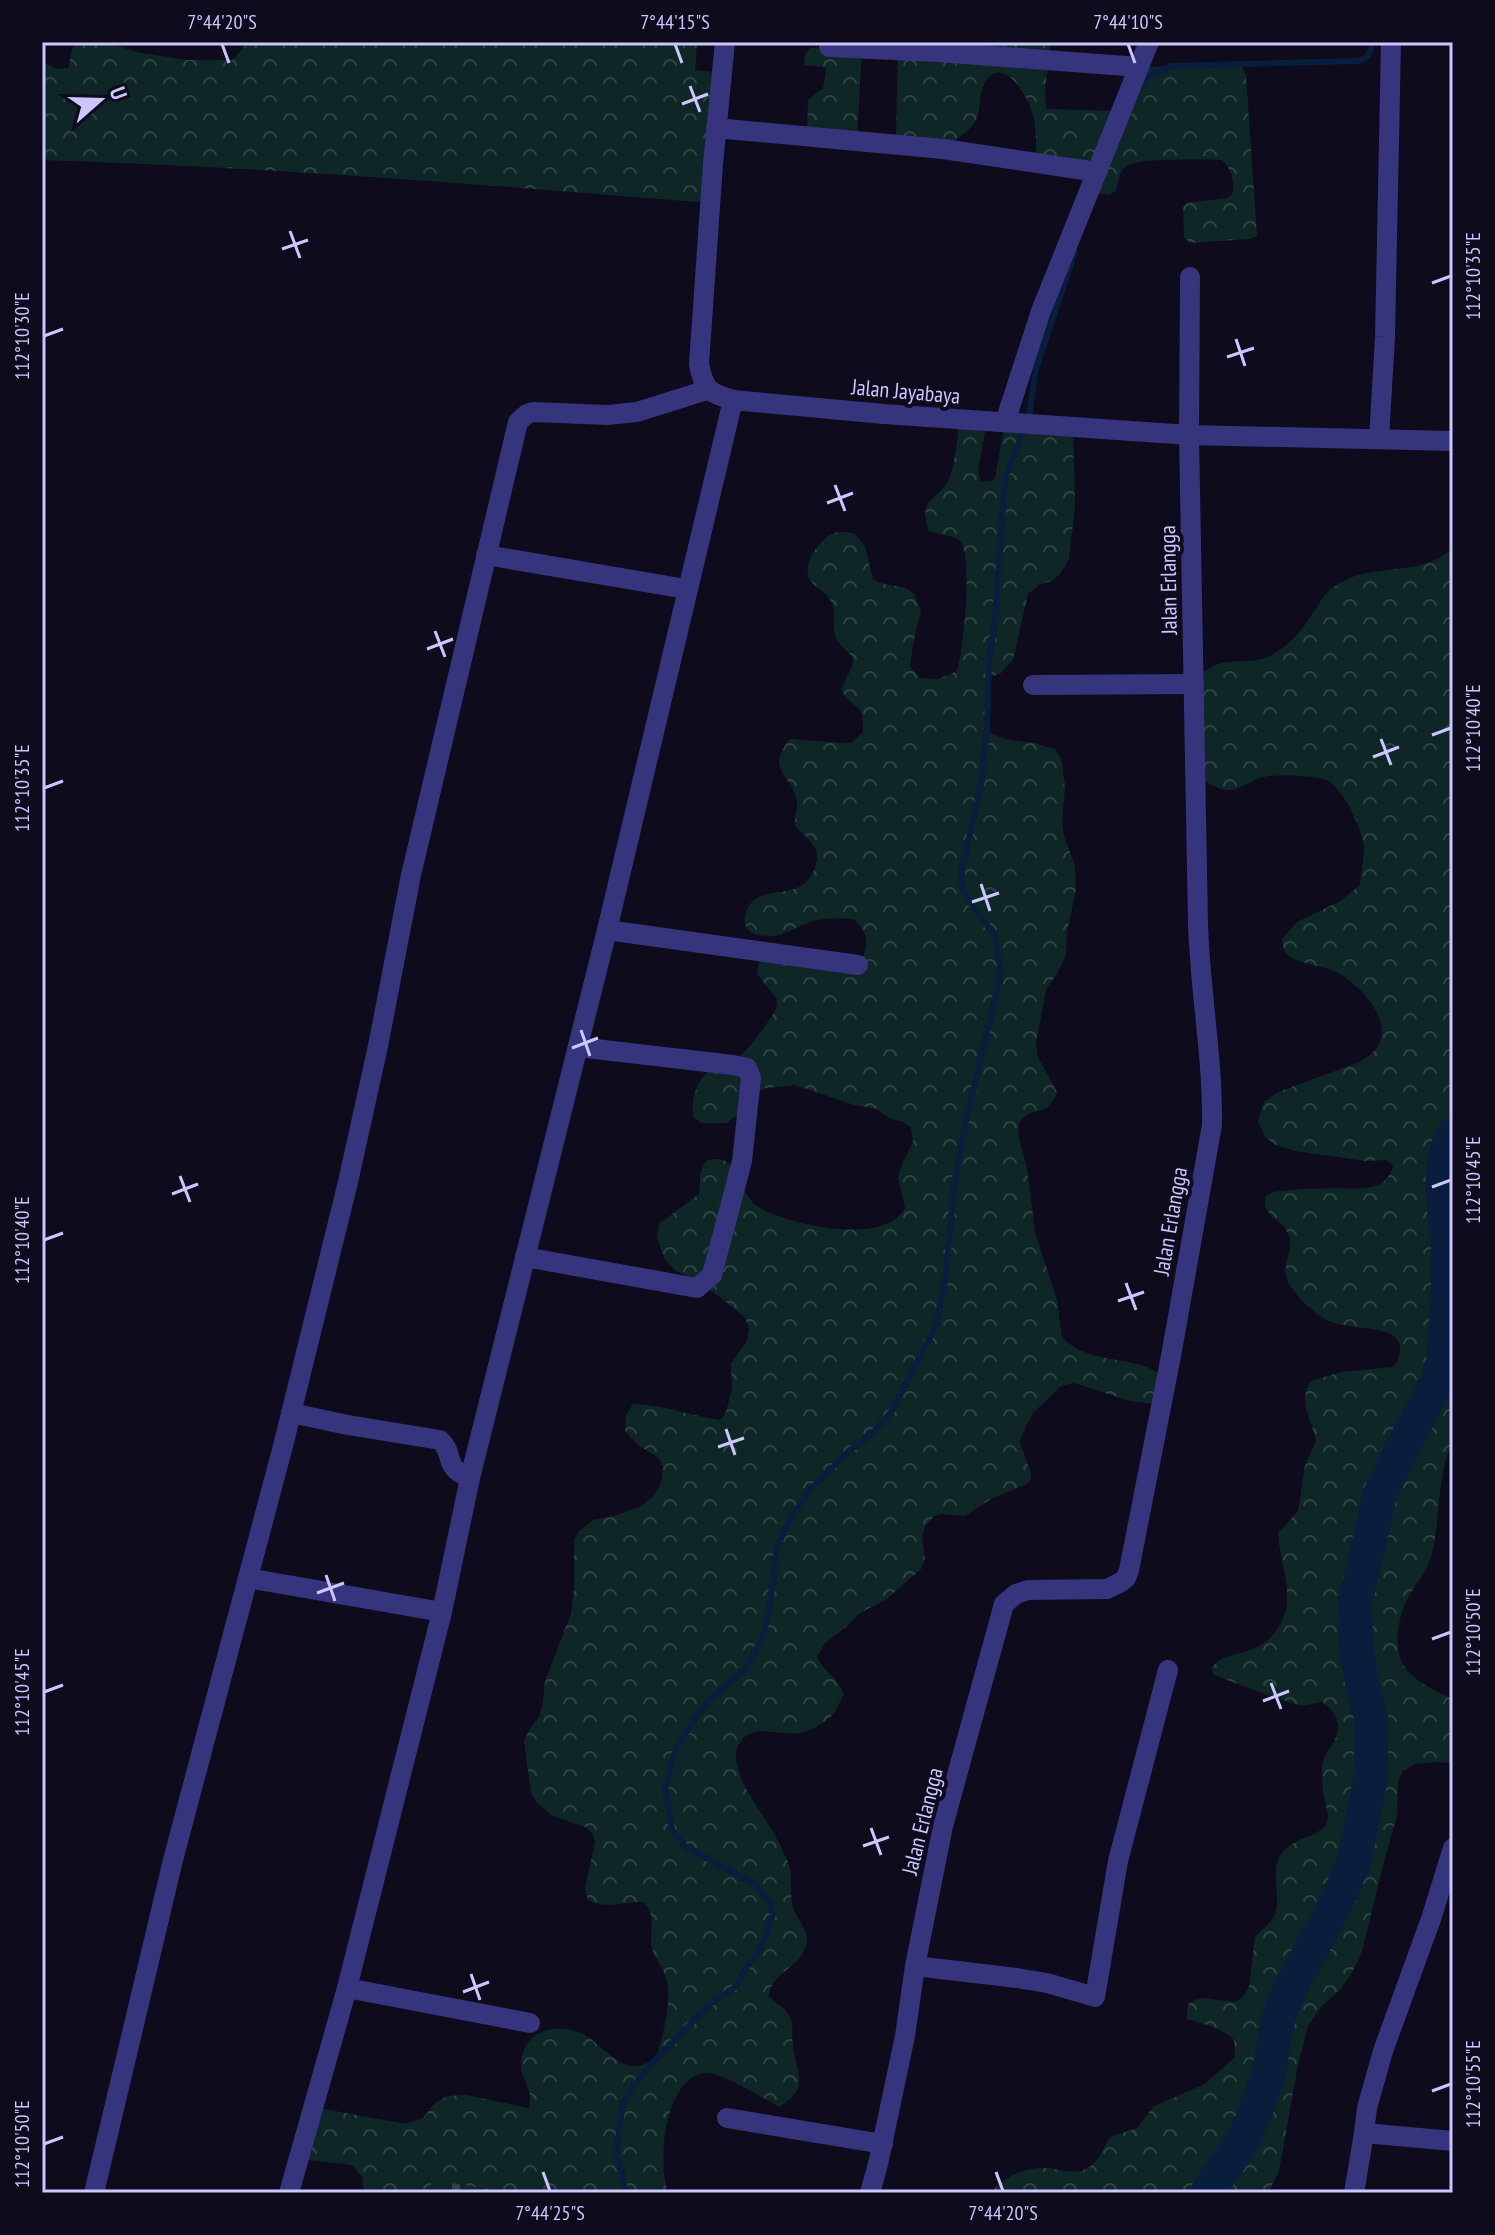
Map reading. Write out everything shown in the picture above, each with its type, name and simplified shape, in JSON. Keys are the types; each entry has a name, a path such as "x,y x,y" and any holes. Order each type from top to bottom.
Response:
{"street":[{"path":"94,2193 173,1860 291,1413 348,1182 411,875 514,437 521,418 527,414 608,415 637,412 707,390 699,364 725,42"},
{"path":"1019,424 1041,311 1149,42"},
{"path":"1379,439 1385,337 1391,42"},
{"path":"829,47 1139,67"},
{"path":"716,128 943,149 1097,172"},
{"name":"Jalan Erlangga","path":"870,2193 905,2036 915,1966 943,1826 1004,1604 1016,1594 1028,1590 1114,1587 1126,1578 1129,1570 1212,1125 1212,1089 1199,969 1189,435 1190,277"},
{"name":"Jalan Jayabaya","path":"707,390 733,400 1019,424 1189,435 1453,441"},
{"path":"289,2193 347,1988 442,1612 470,1478 607,930 733,400"},
{"path":"486,555 686,589"},
{"path":"1033,685 1194,684"},
{"path":"607,930 858,965"},
{"path":"525,1257 697,1288 712,1275 742,1161 751,1078 747,1068 578,1047"},
{"path":"291,1413 440,1440 447,1446 452,1468 470,1478"},
{"path":"248,1578 442,1612"},
{"path":"915,1966 1047,1983 1095,1997 1118,1861 1168,1670"},
{"path":"1354,2193 1367,2108 1383,2051 1426,1934 1453,1848"},
{"path":"347,1988 530,2023"},
{"path":"727,2118 883,2144"},
{"path":"1364,2133 1453,2141"}],"green space":[{"path":"74,42 105,42 137,52 187,60 232,60 246,42 697,44 695,70 722,73 710,203 293,172 42,160 42,62 57,69 68,68"},
{"path":"981,42 1051,42 1045,90 1046,109 1119,111 1139,67 1242,66 1246,75 1257,236 1190,243 1184,237 1183,207 1187,203 1227,198 1233,193 1232,175 1222,160 1132,164 1123,169 1116,191 1109,195 1089,192 1097,172 1036,162 1032,112 1015,82 1001,73 994,73 984,83 976,120 943,149 896,135 898,50 983,54"},
{"path":"810,48 862,48 857,141 807,136 808,100 823,88 826,70 824,67 804,65 805,54"},
{"path":"960,419 987,421 978,470 981,482 995,478 1005,422 1073,428 1075,505 1069,559 1052,581 1039,585 1028,594 1013,660 1001,673 988,678 988,731 1002,738 1055,749 1061,758 1065,789 1062,821 1075,866 1076,890 1067,932 1066,955 1046,990 1036,1043 1038,1057 1057,1092 1047,1108 1026,1115 1019,1123 1018,1134 1027,1168 1035,1232 1057,1300 1062,1337 1090,1354 1144,1366 1167,1378 1162,1405 1130,1401 1074,1383 1061,1386 1033,1413 1022,1435 1020,1443 1031,1473 1027,1484 991,1499 965,1516 934,1516 924,1528 925,1558 921,1569 887,1599 860,1613 825,1643 817,1657 839,1683 844,1694 832,1715 800,1733 766,1731 750,1734 738,1746 736,1755 740,1776 788,1862 792,1904 807,1938 802,1955 777,1978 769,1996 792,2022 792,2042 799,2079 795,2093 789,2100 779,2107 713,2074 692,2078 681,2089 667,2123 663,2162 668,2193 512,2193 433,2180 427,2193 364,2193 362,2177 352,2165 299,2159 314,2107 405,2124 423,2118 436,2102 448,2096 466,2095 529,2108 530,2095 521,2069 523,2054 533,2037 550,2030 581,2033 627,2065 639,2066 657,2058 666,2018 668,1988 665,1974 652,1948 650,1912 644,1902 608,1905 588,1900 585,1889 595,1841 593,1834 587,1828 551,1815 537,1803 531,1793 524,1742 539,1717 545,1681 571,1614 574,1540 579,1531 593,1520 639,1507 653,1497 661,1483 663,1467 659,1458 638,1445 625,1431 626,1415 633,1404 720,1420 725,1415 732,1389 731,1363 747,1341 749,1328 745,1318 694,1279 676,1271 664,1258 657,1237 659,1224 699,1194 702,1167 714,1159 730,1164 757,1206 790,1220 834,1229 857,1230 894,1220 905,1208 898,1177 913,1142 911,1128 903,1122 891,1119 876,1109 854,1105 795,1085 766,1088 755,1093 740,1113 726,1123 701,1123 693,1116 693,1102 696,1088 704,1076 747,1050 777,1007 777,999 757,974 763,953 857,969 864,955 866,938 854,919 817,920 783,934 766,936 747,929 746,912 757,898 799,887 811,877 816,866 815,847 796,827 795,793 780,766 782,750 790,739 849,743 863,732 860,711 841,690 853,664 852,656 835,636 831,601 809,578 810,560 821,543 836,532 855,534 865,546 873,580 906,588 914,594 921,610 910,667 921,678 938,679 957,671 966,603 966,563 959,540 929,531 926,511 950,476"},
{"path":"1453,548 1453,1440 1444,1466 1432,1555 1403,1610 1398,1641 1401,1661 1410,1674 1453,1699 1453,1763 1416,1764 1403,1771 1398,1781 1397,1816 1362,1952 1339,1991 1321,2007 1308,2026 1279,2171 1268,2193 994,2193 993,2190 1002,2182 1026,2170 1045,2168 1073,2172 1087,2169 1098,2158 1110,2137 1137,2128 1154,2106 1205,2084 1235,2057 1234,2040 1224,2032 1187,2019 1189,2003 1201,1998 1235,2002 1242,1998 1249,1987 1255,1937 1275,1914 1279,1858 1290,1845 1319,1832 1327,1822 1322,1767 1338,1732 1333,1713 1322,1702 1301,1706 1214,1675 1212,1669 1213,1665 1225,1658 1264,1643 1280,1626 1285,1613 1287,1587 1278,1533 1298,1511 1305,1465 1316,1441 1305,1404 1311,1381 1341,1372 1393,1367 1400,1352 1399,1343 1392,1335 1332,1322 1301,1299 1286,1278 1289,1236 1266,1209 1265,1203 1266,1196 1273,1192 1368,1188 1384,1182 1393,1166 1386,1160 1366,1161 1295,1151 1276,1145 1265,1137 1258,1121 1264,1102 1278,1092 1357,1063 1373,1052 1380,1042 1380,1022 1362,992 1336,972 1289,956 1282,939 1297,922 1340,901 1360,885 1364,848 1352,812 1330,782 1301,776 1269,776 1228,790 1214,786 1195,772 1202,673 1218,664 1259,660 1278,651 1299,633 1333,587 1352,577 1425,563 1440,558"},
{"path":"433,2180 512,2193 427,2193"}],"waterway":[{"path":"1141,86 1146,78 1171,66 1358,61 1369,54 1372,42"},
{"path":"625,2193 616,2155 623,2103 657,2058 710,2004 734,1988 764,1941 773,1914 770,1904 756,1885 685,1846 672,1830 665,1790 674,1754 694,1719 710,1699 746,1669 763,1636 777,1548 785,1528 808,1492 849,1451 874,1432 891,1412 936,1326 945,1281 955,1179 999,982 995,936 971,904 962,886 962,868 981,786 1005,478 1029,417 1036,369 1075,252"},
{"path":"1207,2193 1240,2145 1252,2121 1268,2076 1279,2015 1341,1893 1355,1857 1371,1777 1371,1718 1356,1647 1355,1603 1380,1494 1439,1379 1443,1361 1448,1264 1443,1177 1453,1134"}]}
